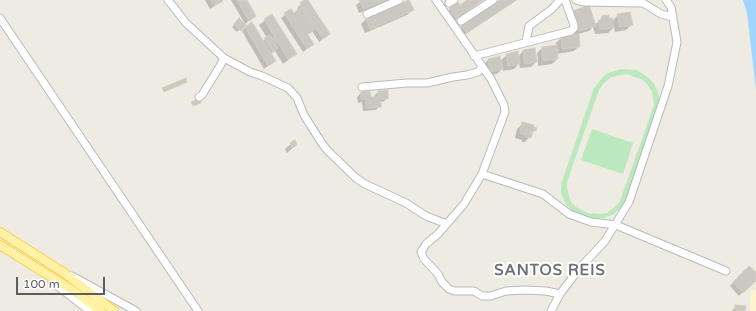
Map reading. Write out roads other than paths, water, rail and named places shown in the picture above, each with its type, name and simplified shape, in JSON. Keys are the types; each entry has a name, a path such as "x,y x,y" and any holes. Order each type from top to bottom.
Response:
{"main road":[{"path":"0,232 63,272 111,309"},
{"path":"0,245 72,290 101,311"}],"street":[{"path":"168,0 186,22 224,58 250,72 268,78 288,88 297,98 304,115 321,142 345,168 360,181 390,197 406,203 426,216 447,224"},
{"path":"367,14 399,0"},
{"path":"436,0 491,79 504,105 504,112 482,174 464,204 438,234 426,244 421,252 424,259 438,274 442,282 449,289 455,291 474,291 482,296 491,296 506,291 524,290 546,291 560,294"},
{"path":"461,21 493,0"},
{"path":"526,42 530,26 552,9 560,0"},
{"path":"474,56 573,29 574,25 565,0"},
{"path":"576,0 583,2 643,3 661,14 673,16"},
{"path":"551,311 560,294 588,259 605,241 629,202 668,86 677,42 671,7 666,0"},
{"path":"0,18 198,311"},
{"path":"199,97 202,95 224,58"},
{"path":"362,87 427,83 453,76 467,75 478,72 482,67"},
{"path":"482,174 543,194 569,214 591,222 616,224 726,271"},
{"path":"14,253 21,261 69,294 90,311"},
{"path":"63,272 136,311"}],"water":[{"path":"743,0 756,0 756,90 747,13"}],"district":[{"name":"SANTOS REIS","path":"550,271"}]}
